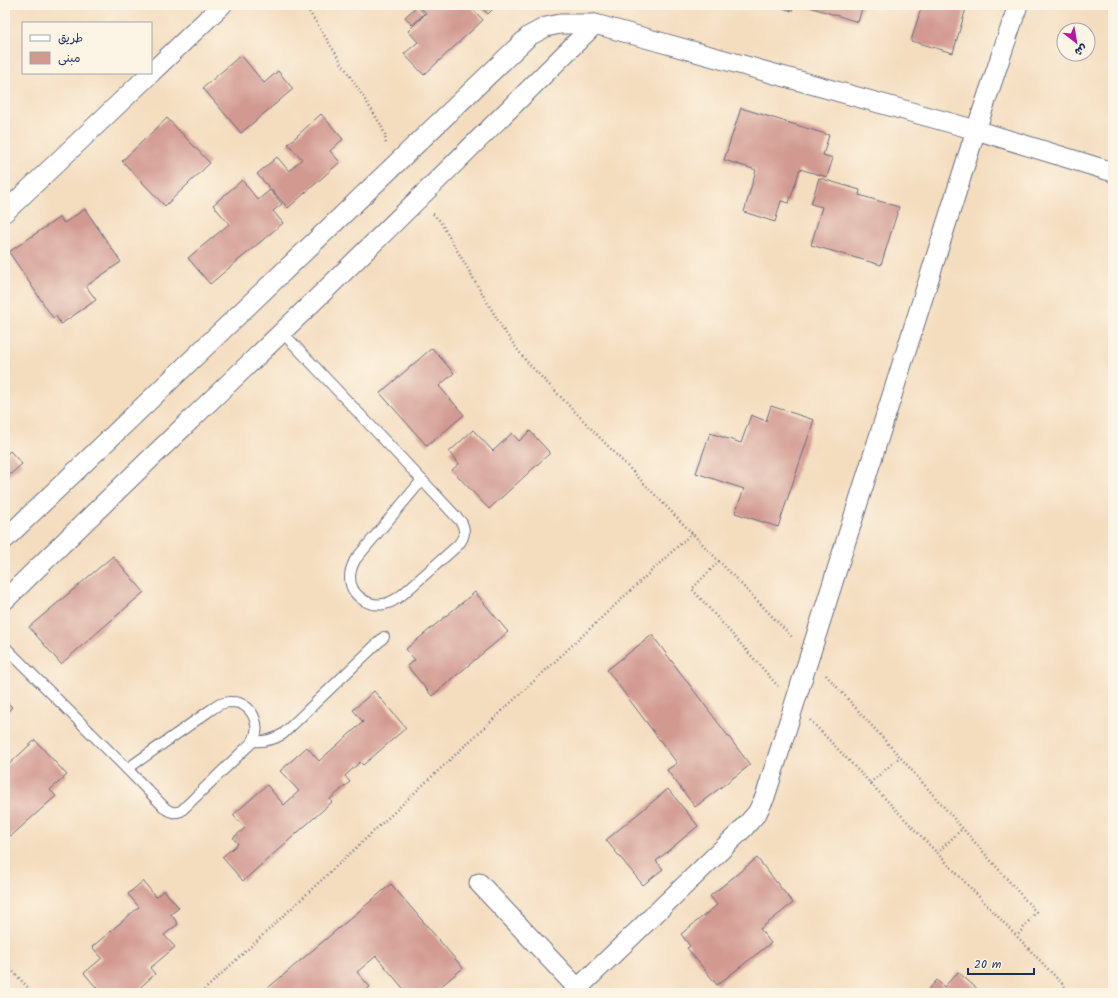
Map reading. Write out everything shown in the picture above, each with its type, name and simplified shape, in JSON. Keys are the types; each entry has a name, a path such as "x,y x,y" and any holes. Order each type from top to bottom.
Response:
{"street":[{"path":"152,72 222,5"},
{"path":"479,884 578,992 744,829 757,813 765,797 976,130 1018,5"},
{"path":"5,539 529,36 546,27 560,24 595,24 976,130 1113,172"},
{"path":"5,600 67,538 418,200 595,24"},
{"path":"5,212 150,74"}],"lane":[{"path":"282,332 422,480 462,523 464,528 465,533 463,538 451,552 403,594 386,604 376,605 366,602 358,596 352,588 350,579 351,569 355,560 422,480"},
{"path":"253,741 269,740 283,734 384,637"},
{"path":"5,647 166,809 170,812 176,813 185,807 253,741 256,732 256,723 253,714 247,707 239,703 229,702 220,704 127,769"}],"path":[{"path":"305,5 381,125 385,135 387,152 394,165"},
{"path":"418,200 440,221 504,331 526,361 810,657 1036,912 1017,936"},
{"path":"201,993 692,533"},
{"path":"719,561 692,589 795,704 1071,993"},
{"path":"870,783 900,757"},
{"path":"937,853 963,828"},
{"path":"5,963 33,993"}],"building":[{"path":"418,5 469,5 483,20 424,75 404,54 418,42 408,31 426,13"},
{"path":"478,5 497,5 488,14"},
{"path":"773,5 794,5 792,11"},
{"path":"803,5 863,5 858,22"},
{"path":"922,5 967,5 953,53 911,41"},
{"path":"417,6 424,14 412,25 405,17"},
{"path":"241,55 264,83 278,71 293,89 241,133 203,88"},
{"path":"741,108 829,135 823,155 833,158 827,177 800,169 789,203 781,201 775,222 744,212 756,170 724,160"},
{"path":"321,114 343,139 330,151 340,162 288,208 257,174 277,157 289,171 302,159 288,144"},
{"path":"167,118 210,163 165,206 122,161"},
{"path":"819,178 860,190 859,195 899,207 881,265 811,245 822,207 811,204"},
{"path":"242,180 258,200 270,190 282,204 273,211 283,223 210,284 188,258 229,224 213,205"},
{"path":"85,209 121,262 86,286 96,300 61,324 56,316 53,318 9,252 60,217 64,223"},
{"path":"432,348 454,373 439,386 464,415 427,446 380,393"},
{"path":"771,406 814,420 778,527 735,513 744,489 696,473 710,433 741,443 751,415 766,421"},
{"path":"473,430 493,451 512,433 519,441 530,431 550,453 489,509 452,470 459,464 449,452"},
{"path":"10,451 22,464 5,479 5,456"},
{"path":"113,556 144,592 61,664 29,627"},
{"path":"475,592 508,632 432,696 407,666 415,660 406,649"},
{"path":"652,635 750,765 695,807 667,770 677,763 607,670"},
{"path":"374,691 406,728 363,765 360,762 345,776 350,782 330,799 332,802 243,881 222,857 238,844 233,838 245,828 233,815 267,785 284,805 299,791 280,771 307,747 319,761 363,722 353,710"},
{"path":"5,700 12,707 5,715"},
{"path":"35,740 67,775 50,790 56,796 11,836 5,829 5,768"},
{"path":"668,789 698,826 656,861 663,869 643,885 606,840"},
{"path":"757,858 793,903 760,929 771,943 717,985 687,948 690,946 681,934 717,905 710,896"},
{"path":"143,881 156,897 164,890 179,908 171,914 178,924 164,935 175,947 150,968 155,974 134,993 101,993 84,973 102,958 92,947 139,907 128,894"},
{"path":"391,884 463,968 433,993 407,993 376,956 357,972 370,987 362,993 262,993"},
{"path":"958,972 982,993 925,993 937,980 944,987"}]}
